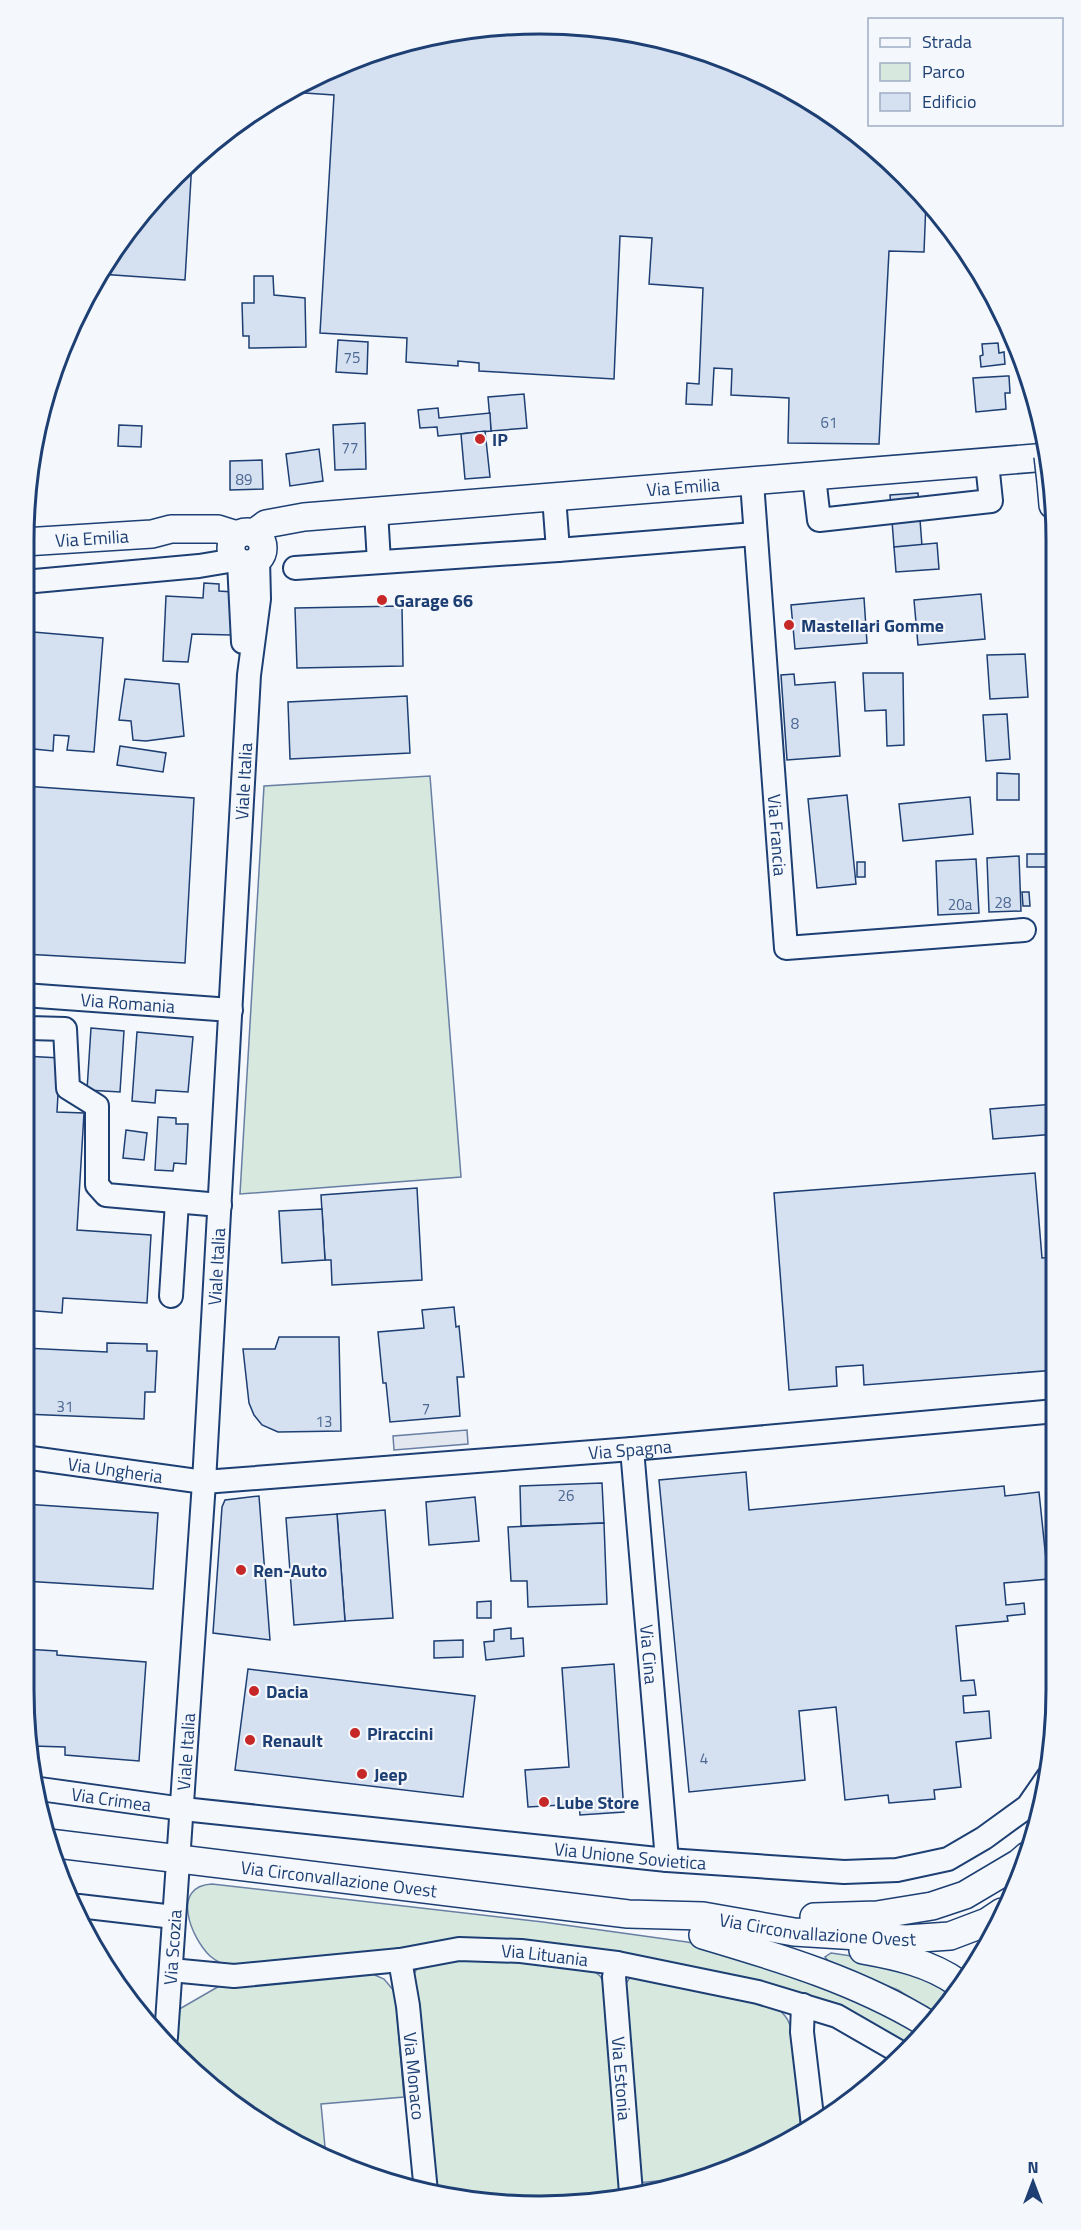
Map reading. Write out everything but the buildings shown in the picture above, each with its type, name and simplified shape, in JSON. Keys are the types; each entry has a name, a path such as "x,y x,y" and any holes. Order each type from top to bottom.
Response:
{"main road":[{"name":"Via Emilia","path":"34,541 159,533 171,529 218,529 245,550 266,524 304,517 987,463 1042,473"},
{"name":"Via Circonvallazione Ovest","path":"59,1844 703,1925 864,1950 914,1961 946,1974 954,1980"},
{"path":"703,1925 877,1915 932,1906 965,1895 1015,1866"},
{"name":"Via Circonvallazione Ovest","path":"703,1925 906,1939 950,1936 991,1920"},
{"path":"703,1925 880,1997 923,2021"}],"street":[{"path":"814,477 819,520 991,501 987,463"},
{"name":"Via Francia","path":"752,482 786,948 1024,930"},
{"path":"555,497 558,550"},
{"path":"376,511 379,562"},
{"path":"295,568 755,534"},
{"path":"90,537 93,574"},
{"path":"34,581 199,566 245,550"},
{"name":"Viale Italia","path":"179,1858 204,1482 249,675 244,644 245,550"},
{"name":"Via Romania","path":"34,996 231,1010"},
{"path":"34,1028 65,1029 68,1088 97,1106 97,1185 105,1195 220,1205"},
{"path":"171,1296 177,1202"},
{"name":"Via Spagna","path":"204,1482 632,1449 1046,1412"},
{"name":"Via Cina","path":"632,1449 667,1860"},
{"name":"Via Ungheria","path":"34,1458 204,1482"},
{"name":"Via Crimea","path":"44,1790 183,1809"},
{"name":"Via Unione Sovietica","path":"183,1809 667,1860 844,1872 897,1870 948,1859 984,1838 1028,1806 1035,1796"},
{"name":"Via Scozia","path":"167,2030 179,1858"},
{"path":"84,1907 174,1917"},
{"name":"Via Lituania","path":"171,1970 234,1976 400,1960 459,1949 520,1950 617,1963 758,1992 837,2016 895,2050"},
{"name":"Via Monaco","path":"400,1960 408,2006 425,2182"},
{"name":"Via Estonia","path":"617,1963 614,1977 632,2187"},
{"path":"803,2005 802,2032 812,2117"}],"green space":[{"path":"430,776 461,1177 240,1194 264,786"},
{"path":"212,1884 543,1922 687,1942 750,1954 919,2026 901,2044 773,1985 626,1955 391,1952 236,1968 216,1961 196,1937 188,1914 188,1903 191,1894 199,1887"},
{"path":"831,1953 892,1962 950,1986 931,2011 898,1990 830,1963 825,1957"},
{"path":"488,1956 590,1968 600,1976 605,1985 621,2189 540,2196 474,2191 432,2184 414,1974 419,1965"},
{"path":"368,1972 384,1979 395,1992 404,2097 321,2104 325,2147 287,2128 232,2091 174,2038 176,2011 221,1985"},
{"path":"635,1975 771,2004 782,2013 792,2032 800,2124 734,2157 703,2169 661,2181 638,2183 625,1985"}],"shaded area":[{"path":"467,1430 468,1444 394,1450 393,1436"}],"place":[{"name":"IP","path":"480,439"},
{"name":"Garage 66","path":"382,600"},
{"name":"Mastellari Gomme","path":"789,625"},
{"name":"Ren-Auto","path":"241,1570"},
{"name":"Dacia","path":"254,1691"},
{"name":"Piraccini","path":"355,1733"},
{"name":"Renault","path":"250,1740"},
{"name":"Jeep","path":"362,1774"},
{"name":"Lube Store","path":"544,1802"}]}
